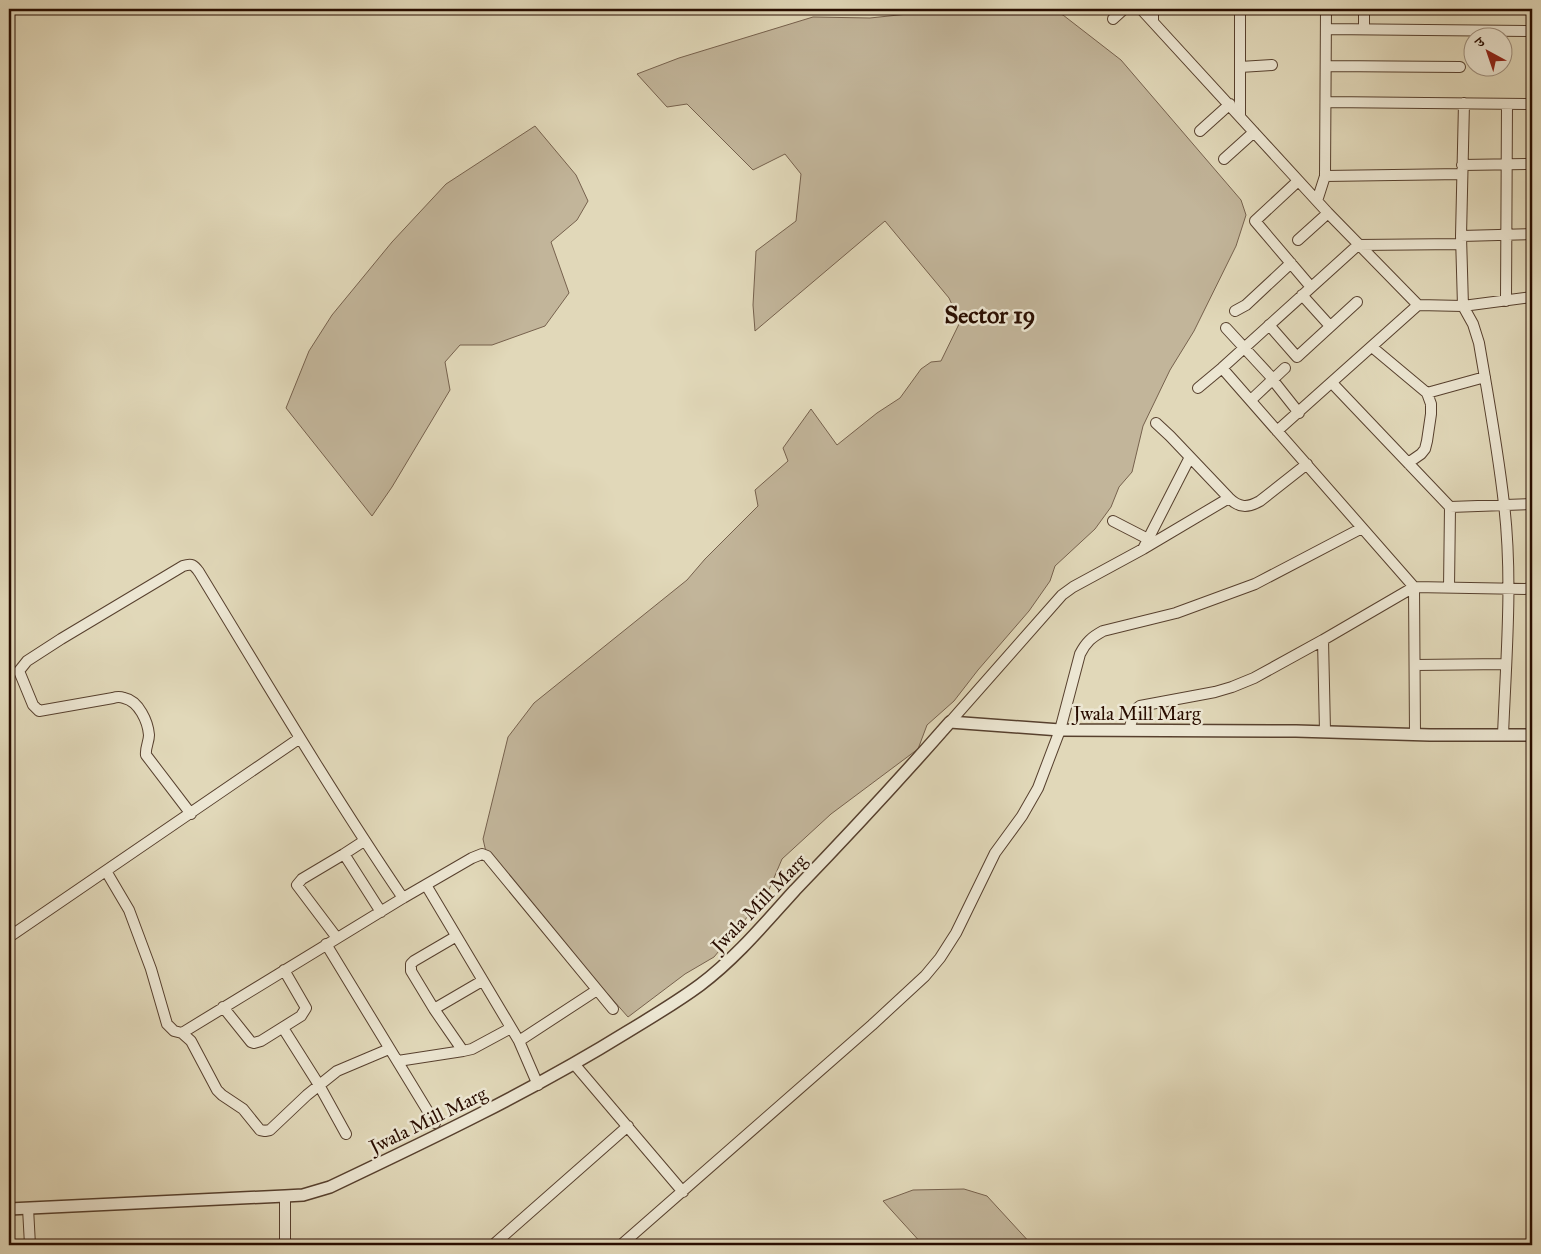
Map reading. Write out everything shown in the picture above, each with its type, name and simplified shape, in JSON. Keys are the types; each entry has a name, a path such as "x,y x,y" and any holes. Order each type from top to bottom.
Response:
{"street":[{"path":"1113,19 1124,9"},
{"path":"1141,9 1230,104 1328,214 1418,305"},
{"path":"1153,21 1154,9"},
{"path":"1240,9 1240,115"},
{"path":"1317,201 1324,176 1326,9"},
{"path":"1364,9 1364,29"},
{"path":"1326,29 1532,31"},
{"path":"1240,67 1272,66"},
{"path":"1326,66 1460,67"},
{"path":"1326,102 1532,104"},
{"path":"1464,103 1461,240 1463,306 1473,324 1479,343 1504,504 1508,588 1503,735"},
{"path":"1200,132 1230,104"},
{"path":"1506,301 1507,104"},
{"path":"1224,159 1254,132"},
{"path":"1324,176 1462,170 1507,164 1532,164"},
{"path":"1298,181 1255,222 1311,287"},
{"path":"1298,240 1328,214"},
{"path":"1198,388 1358,245 1461,240 1532,234"},
{"path":"1235,311 1246,305 1291,263"},
{"path":"1302,295 1330,326"},
{"path":"1277,431 1418,305 1463,306 1532,297"},
{"path":"1269,325 1296,357 1358,302"},
{"path":"1226,328 1299,412"},
{"path":"1372,347 1427,393 1431,404 1425,449 1421,454 1408,462"},
{"path":"1222,368 1414,587 1415,734"},
{"path":"1251,400 1274,382 1285,368"},
{"path":"1427,393 1485,377"},
{"path":"1332,382 1450,507 1449,588"},
{"path":"1156,423 1234,504 1243,507 1252,506 1307,464"},
{"path":"1146,544 1190,457"},
{"path":"950,722 1062,595 1146,544 1228,498"},
{"path":"1450,507 1532,504"},
{"path":"1113,521 1146,544"},
{"path":"621,1245 865,1032 925,976 939,960 956,933 996,853 1022,816 1038,788 1060,730 1080,654 1085,644 1093,636 1103,631 1176,613 1255,584 1362,528"},
{"path":"190,814 146,755 149,736 146,722 140,710 132,702 124,698 113,698 39,711 33,705 19,670 62,639 174,571 189,564 194,565 200,572 364,841 403,898"},
{"path":"1129,730 1135,710 1140,706 1215,692 1254,678 1414,587 1532,589"},
{"path":"1323,640 1325,731"},
{"path":"1414,665 1506,664"},
{"name":"Jwala Mill Marg","path":"9,1209 303,1195 330,1187 538,1085 665,1009 701,984 725,964 851,832 950,722 1060,730 1325,731 1532,735"},
{"path":"9,937 300,738"},
{"path":"337,938 297,885 364,841"},
{"path":"344,854 380,912"},
{"path":"182,1033 326,944 477,855 487,856 613,1009"},
{"path":"106,871 131,917 151,969 167,1024 174,1031 182,1033 191,1041 217,1090 226,1099 243,1108 257,1126 265,1131 276,1126 319,1084 337,1071 389,1049"},
{"path":"426,885 519,1041 538,1085"},
{"path":"456,937 414,961 410,967 434,1009 463,1051"},
{"path":"326,944 435,1124"},
{"path":"223,1007 248,1039 254,1043 262,1041 302,1016 306,1008 284,970"},
{"path":"434,1009 482,981"},
{"path":"519,1041 597,990"},
{"path":"283,1028 319,1084 346,1134"},
{"path":"398,1061 472,1049 511,1028"},
{"path":"575,1064 683,1192"},
{"path":"492,1245 628,1126"},
{"path":"285,1196 285,1245"},
{"path":"28,1208 30,1245"}],"shaded area":[{"path":"955,9 1044,9 1063,15 1121,60 1241,200 1246,215 1236,246 1194,331 1170,370 1143,426 1132,472 1119,487 1111,507 1095,529 1055,566 1050,581 1029,611 954,701 927,725 918,749 831,814 782,859 768,892 714,957 685,974 628,1017 486,852 483,839 508,737 534,703 687,580 705,559 758,506 755,490 788,461 783,448 811,409 837,445 877,413 900,398 921,369 931,362 941,361 960,322 949,298 885,221 755,331 753,305 756,251 796,221 801,174 785,154 753,170 687,104 667,107 637,74 679,58 813,17 870,18"},
{"path":"535,126 576,175 588,201 577,220 551,242 569,293 545,326 492,345 460,345 445,362 450,390 392,487 372,516 286,408 309,351 332,315 392,242 446,184"},
{"path":"964,1189 987,1196 1032,1245 923,1245 883,1201 913,1190"}],"district":[{"name":"Sector 19","path":"990,315"}]}
